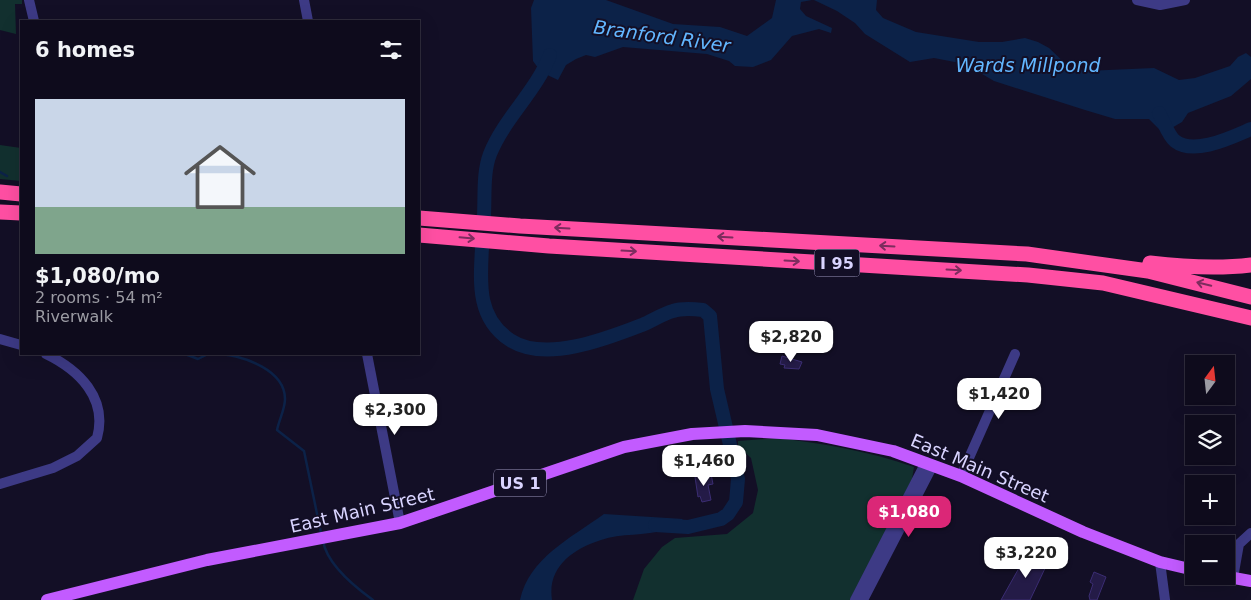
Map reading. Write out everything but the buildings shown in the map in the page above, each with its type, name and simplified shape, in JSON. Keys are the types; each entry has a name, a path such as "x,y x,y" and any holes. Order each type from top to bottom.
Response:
{"highway":[{"path":"0,192 20,194"},
{"path":"0,212 20,213"},
{"name":"I 95","path":"420,218 520,226 1027,254 1148,271 1251,297"},
{"name":"I 95","path":"420,235 549,246 1028,275 1103,283 1251,318"},
{"path":"1027,254 1099,257 1181,267 1229,268 1251,265"}],"main road":[{"name":"East Main Street","path":"47,600 207,560 400,523 608,452 659,440 746,431 798,433 844,440 929,463 1081,531 1160,562 1185,568"},
{"path":"1235,578 1251,581"}],"street":[{"path":"28,0 34,20"},
{"path":"304,0 308,20"},
{"path":"1137,0 1160,5 1184,0"},
{"path":"0,339 20,345"},
{"path":"961,476 1015,354"},
{"path":"0,484 53,468 77,456 98,438 101,418 96,398 66,363 48,355"},
{"path":"367,355 400,523"},
{"path":"855,600 929,463"},
{"path":"863,600 929,463"},
{"path":"1235,556 1239,544 1251,533"},
{"path":"1160,562 1165,600"}],"green space":[{"path":"0,0 22,0 22,4 15,4 16,34 0,30"},
{"path":"0,145 20,148 20,181 0,179"},
{"path":"777,438 847,449 914,467 912,479 850,600 633,600 644,569 662,547 675,538 727,534 753,513 758,490 751,458 738,446 738,441"}],"water":[{"path":"534,0 606,0 673,24 720,27 747,36 772,18 776,0 812,0 801,2 800,9 806,16 832,28 831,33 819,29 792,36 771,60 753,67 735,66 729,61 707,54 623,47 595,57 586,55 576,59 566,65 558,80 541,72 533,61 531,8"},
{"name":"Wards Millpond","path":"814,0 877,0 876,10 883,18 916,32 979,42 1002,42 1025,38 1049,48 1069,67 1085,71 1154,68 1179,80 1195,78 1230,66 1238,57 1246,53 1251,57 1251,79 1231,96 1188,113 1182,122 1163,133 1149,119 1115,119 994,81 965,64 934,58 910,62 865,34 855,23 837,11"},
{"path":"604,514 683,519 666,530 625,535 590,544 571,555 558,569 553,578 552,600 520,600 532,572 542,561 553,550"}],"waterway":[{"name":"Branford River","path":"484,215 485,176 490,154 504,128 537,81 550,55"},
{"name":"Branford River","path":"1159,113 1168,132 1175,141 1192,147 1213,144 1251,129"},
{"path":"0,172 7,176"},
{"name":"Branford River","path":"482,248 481,287 486,310 491,321 499,331 510,340 524,347 558,349 594,342 680,309 703,310 710,316 717,389 738,479 736,502 728,514 721,519 688,527 655,525"},
{"path":"188,355 198,359 206,355"},
{"path":"230,355 262,366 278,380 283,389 285,403 277,430 304,451 321,533"},
{"path":"323,541 330,558 336,566 350,582 373,600"}]}
